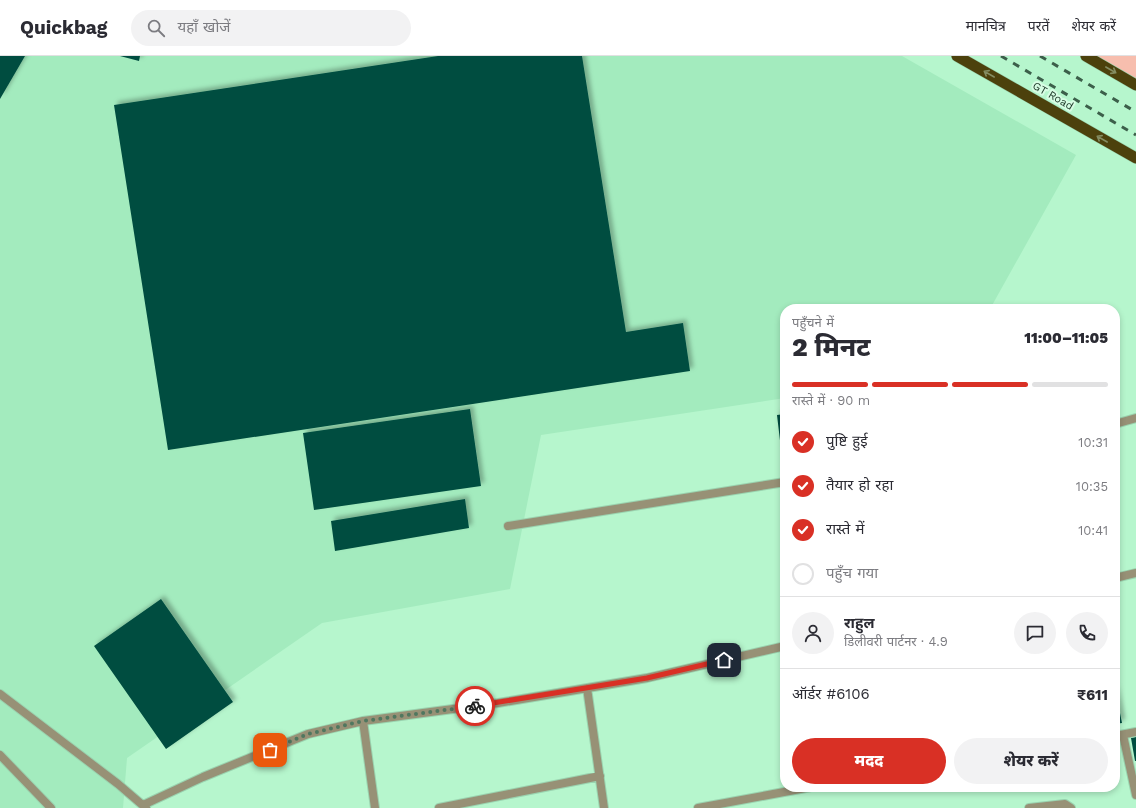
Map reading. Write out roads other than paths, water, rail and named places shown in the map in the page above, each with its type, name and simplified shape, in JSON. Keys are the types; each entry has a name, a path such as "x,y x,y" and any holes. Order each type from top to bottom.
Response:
{"highway":[{"name":"GT Road","path":"957,56 1136,158"},
{"path":"1086,56 1136,85"}],"street":[{"path":"1120,423 1136,418"},
{"path":"508,526 780,483"},
{"path":"1120,577 1136,573"},
{"path":"0,694 118,784 144,807 202,777 308,734 363,721 498,703 647,678 780,647"},
{"path":"586,688 604,808"},
{"path":"363,721 375,808"},
{"path":"1120,735 1136,732"},
{"path":"1120,739 1136,795"},
{"path":"0,754 51,808"},
{"path":"439,808 600,776"},
{"path":"698,808 783,792"},
{"path":"1029,808 1065,804 1071,808"}],"railway":[{"path":"1001,56 1136,135"},
{"path":"1040,56 1136,112"}]}
